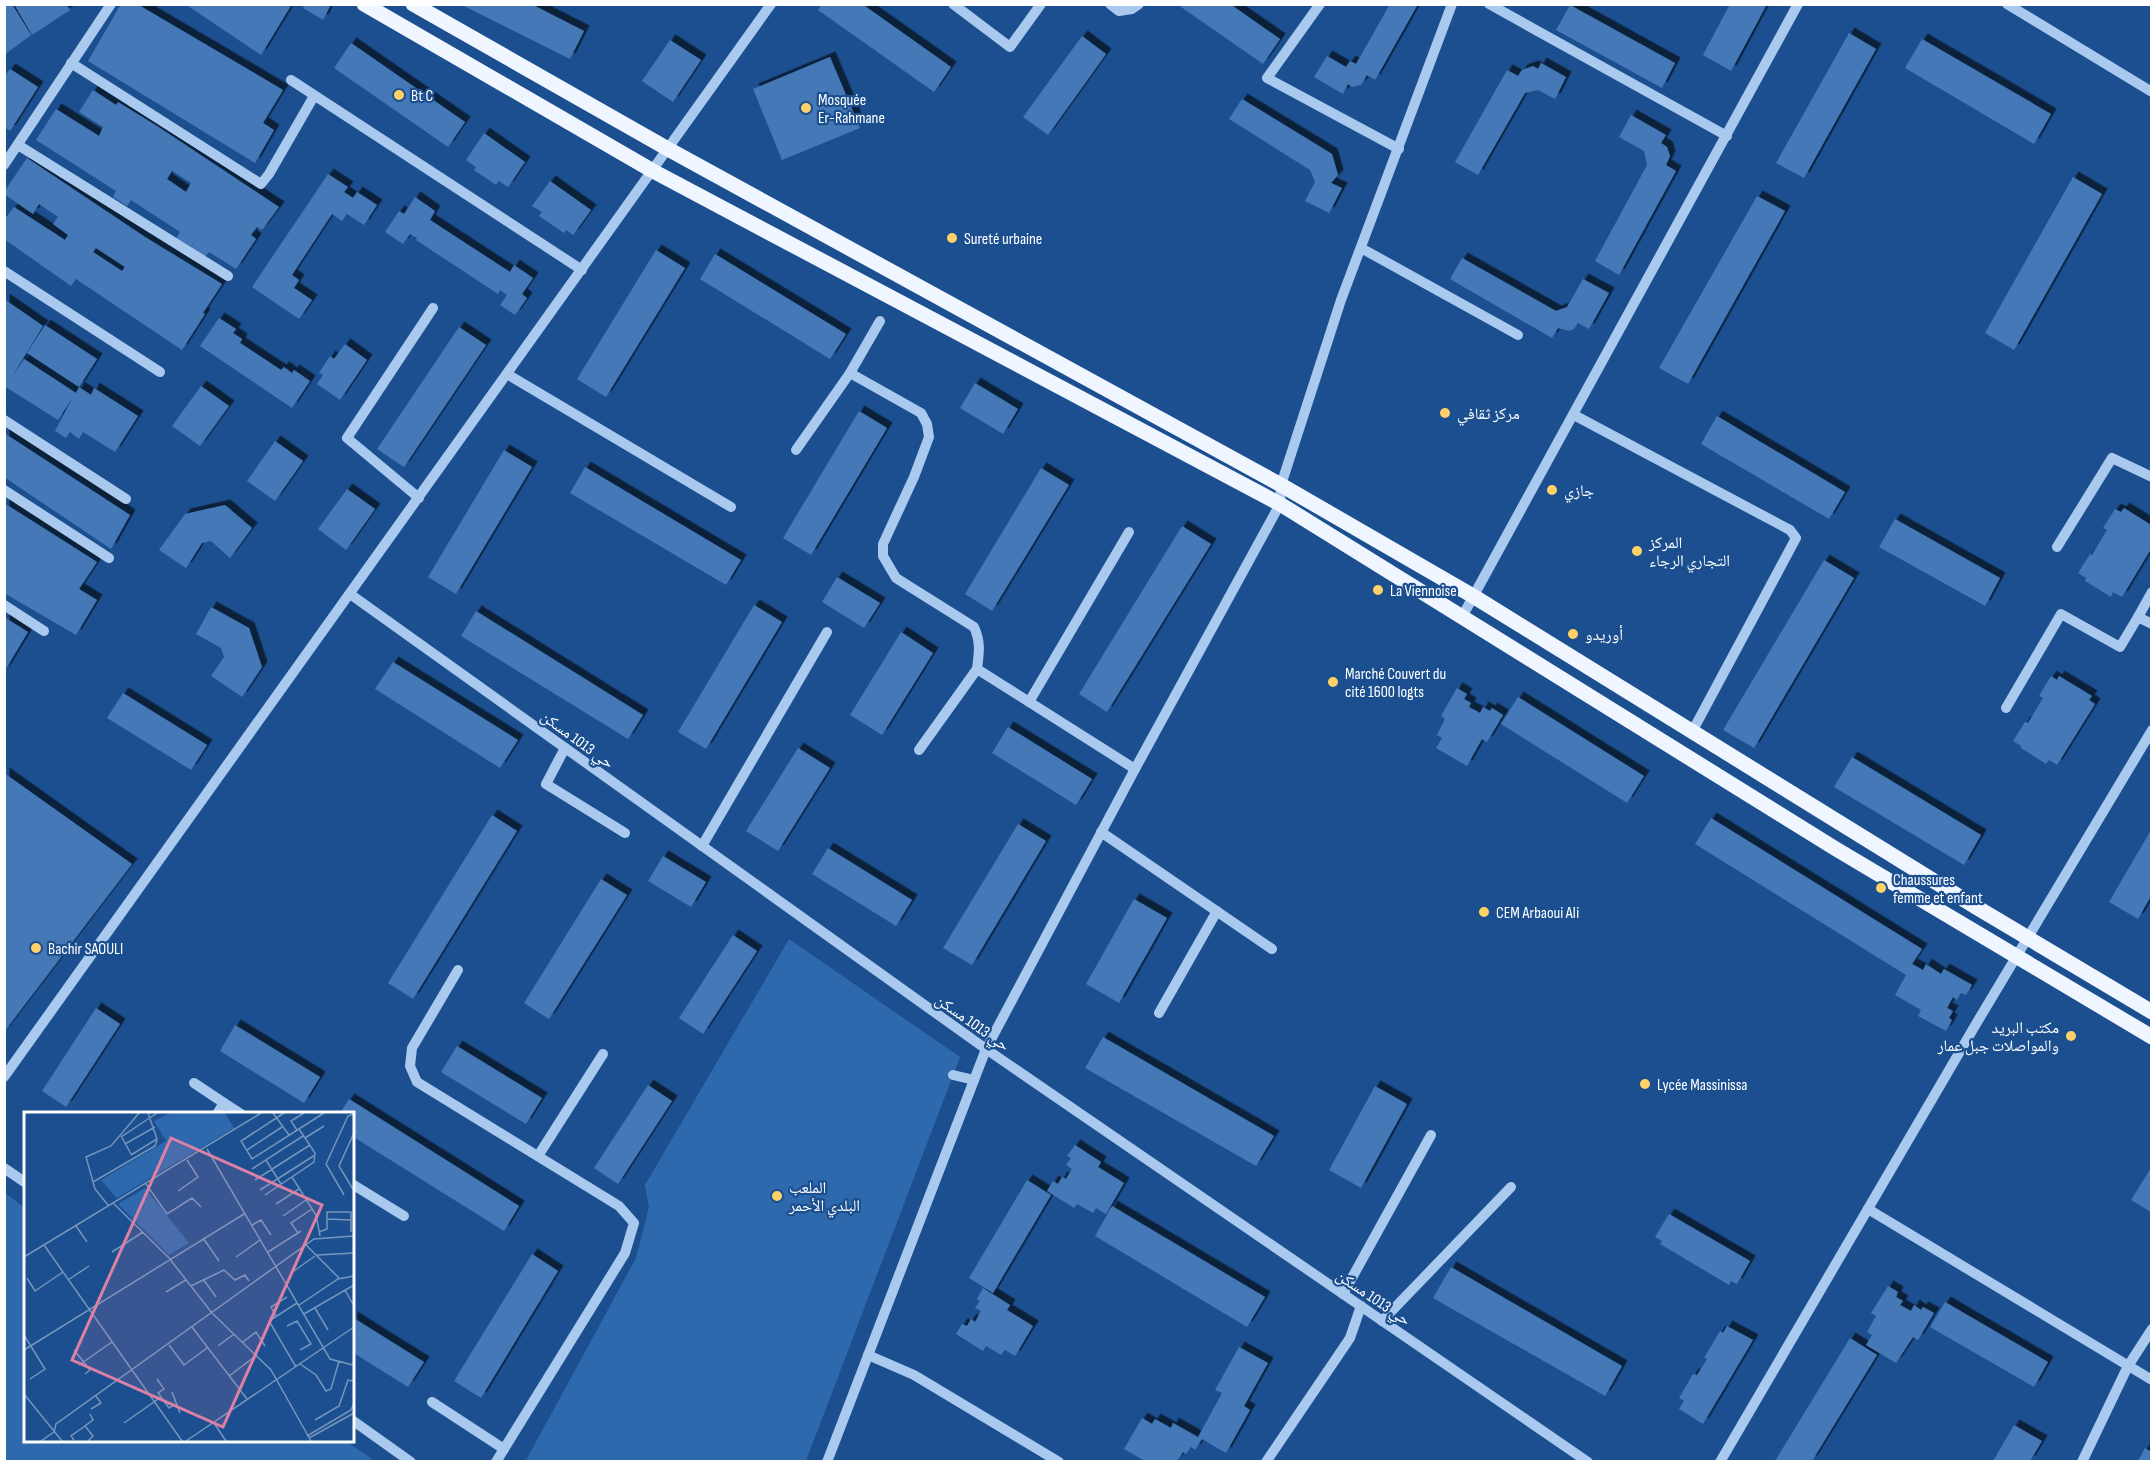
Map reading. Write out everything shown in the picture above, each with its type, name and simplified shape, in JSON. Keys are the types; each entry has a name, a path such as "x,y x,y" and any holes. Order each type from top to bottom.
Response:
{"main road":[{"path":"364,4 652,171 1280,504 1836,849 2151,1037"},
{"path":"413,4 668,149 1281,485 1473,596 2151,1012"}],"street":[{"path":"4,165 111,4"},
{"path":"4,1077 771,4"},
{"path":"953,4 1010,47 1041,4"},
{"path":"1110,4 1119,11 1132,9 1139,4"},
{"path":"1320,4 1267,78 1399,149"},
{"path":"827,1461 986,1049 1101,832 1280,504 1281,485 1341,300 1452,4"},
{"path":"1489,4 1727,135"},
{"path":"1462,617 1798,4"},
{"path":"2007,4 2151,92"},
{"path":"71,63 261,184 314,96"},
{"path":"291,80 582,270"},
{"path":"18,145 228,276"},
{"path":"1361,248 1518,335"},
{"path":"4,271 160,372"},
{"path":"419,498 347,438 433,308"},
{"path":"796,450 850,373 880,321"},
{"path":"850,373 921,413 927,424 929,437 914,477 883,544 883,556 896,578 974,627 979,637 977,669 919,750"},
{"path":"507,374 731,507"},
{"path":"1574,415 1790,530 1796,538 1692,732"},
{"path":"4,420 126,499"},
{"path":"2057,547 2112,458 2151,477"},
{"path":"4,490 109,558"},
{"path":"1029,702 1129,532"},
{"path":"2006,708 2061,614 2120,647 2151,592"},
{"name":"حي 1013 مسكن","path":"350,594 986,1049 1587,1461"},
{"path":"4,605 44,630"},
{"path":"2138,617 2151,624"},
{"path":"702,846 827,632"},
{"path":"977,669 1135,769"},
{"path":"1720,1461 2151,730"},
{"path":"565,748 546,784 625,833"},
{"path":"1101,832 1272,949"},
{"path":"1159,1013 1217,911"},
{"path":"458,969 412,1048 410,1066 417,1082 619,1206 634,1223 625,1253 496,1461"},
{"path":"538,1156 603,1054"},
{"path":"953,1075 974,1080"},
{"path":"194,1083 239,1112"},
{"path":"218,1112 224,1103"},
{"path":"1343,1294 1431,1135"},
{"path":"4,1168 24,1182"},
{"path":"354,1185 404,1216"},
{"path":"1382,1321 1511,1187"},
{"path":"1868,1209 2151,1380"},
{"path":"1266,1461 1350,1338 1360,1306"},
{"path":"2082,1461 2128,1366 2151,1329"},
{"path":"868,1355 914,1375 1059,1461"},
{"path":"432,1402 504,1449"},
{"path":"354,1421 411,1461"}],"shaded area":[{"name":"الملعب البلدي الأحمر","path":"789,939 960,1057 806,1461 525,1462 636,1258 649,1207 645,1185"},
{"path":"5,1193 24,1207 24,1442 347,1442 375,1461 5,1461"}],"building":[{"path":"4,4 12,4 31,35 4,55"},
{"path":"14,4 66,4 70,10 32,35"},
{"path":"121,4 137,4 283,90 263,123 274,130 255,163 88,61"},
{"path":"185,4 292,4 261,55"},
{"path":"305,4 331,4 323,20 303,8"},
{"path":"460,4 531,4 584,31 570,59"},
{"path":"822,4 862,4 951,67 934,92 818,10"},
{"path":"1182,4 1230,4 1280,39 1263,64 1181,7"},
{"path":"1390,4 1418,4 1375,80 1367,75 1361,85 1352,87 1348,84 1343,94 1314,77 1327,56 1346,67 1350,61 1356,64"},
{"path":"1730,4 1767,4 1731,71 1703,55"},
{"path":"1570,5 1675,63 1662,88 1556,30"},
{"path":"1849,33 1876,49 1804,178 1776,163"},
{"path":"1082,36 1106,54 1048,135 1023,117"},
{"path":"1922,39 2051,114 2034,144 1905,68"},
{"path":"670,40 701,60 673,102 642,81"},
{"name":"Bt C","path":"351,43 465,122 448,147 334,68"},
{"name":"Mosquée Er-Rahmane","path":"830,57 860,128 782,160 753,89"},
{"path":"1541,63 1566,77 1555,99 1538,90 1525,93 1478,175 1455,162 1507,70 1518,76 1522,70 1533,66 1538,69"},
{"path":"10,69 38,87 10,131 4,127 4,77"},
{"path":"93,90 157,126 279,207 262,230 257,227 251,235 256,239 236,269 209,252 205,257 191,248 199,235 191,247 176,238 180,232 131,200 127,206 113,197 116,191 36,140 56,109 99,136 103,127 79,112","holes":["172,171 191,183 186,192 167,179"]},
{"path":"1242,99 1332,154 1338,175 1331,183 1342,188 1329,213 1305,201 1315,182 1310,170 1229,119"},
{"path":"1631,115 1666,135 1661,143 1667,147 1670,156 1666,165 1676,171 1619,275 1595,261 1647,165 1644,151 1619,137"},
{"path":"484,133 525,162 508,187 499,181 496,185 474,170 476,167 466,160"},
{"path":"27,158 145,237 222,284 182,350 76,279 71,286 4,239 4,220 14,207 65,240 68,235 53,224 58,217 39,204 33,214 4,192","holes":["96,248 125,267 122,271 93,252"]},
{"path":"328,174 348,187 344,192 353,198 357,192 377,205 364,225 347,214 342,221 332,214 292,275 299,280 294,288 312,300 299,319 252,287"},
{"path":"2073,177 2102,194 2014,350 1985,333"},
{"path":"550,181 591,210 573,235 566,230 564,233 539,216 542,212 532,206"},
{"path":"1757,196 1785,211 1688,384 1659,368"},
{"path":"415,197 435,211 430,220 510,272 514,265 533,278 522,294 527,298 515,315 500,305 507,295 500,290 498,294 410,234 403,244 385,232 399,211 404,214"},
{"path":"656,250 685,268 606,397 577,379"},
{"path":"715,254 846,334 830,359 700,279"},
{"path":"1462,258 1556,311 1567,307 1583,279 1609,293 1589,329 1578,323 1574,329 1569,331 1558,328 1552,338 1450,279"},
{"path":"4,299 43,326 10,380 24,359 76,393 79,387 91,395 94,388 138,416 115,452 83,432 79,439 70,432 66,438 55,431 73,397 58,420 4,386"},
{"path":"219,318 236,329 233,333 242,339 240,343 281,370 284,367 292,373 294,370 310,381 292,408 200,346"},
{"path":"45,325 97,359 79,387 27,353"},
{"path":"459,327 486,345 404,467 377,449"},
{"path":"345,344 367,360 340,400 317,384 323,375 319,373 330,356 334,359"},
{"path":"975,383 1018,409 1003,434 960,408"},
{"path":"201,386 229,406 200,446 172,426"},
{"path":"859,411 887,428 811,555 783,538"},
{"path":"1717,416 1845,492 1829,519 1701,444"},
{"path":"4,433 130,515 111,549 4,477"},
{"path":"275,441 303,461 275,501 247,481"},
{"path":"504,450 532,467 456,594 428,577"},
{"path":"585,467 741,560 726,585 570,493"},
{"path":"1041,468 1069,485 992,611 965,594"},
{"path":"347,489 375,509 346,550 318,529"},
{"path":"4,503 97,562 79,589 97,600 76,635 4,593"},
{"path":"225,505 252,528 230,558 211,541 202,543 186,568 159,550 185,514"},
{"path":"2124,508 2151,525 2151,549 2122,597 2113,592 2111,597 2085,581 2086,578 2078,573 2107,530 2103,528 2115,509 2121,512"},
{"path":"1895,519 2000,578 1985,606 1879,547"},
{"path":"1182,526 1211,544 1107,712 1079,694"},
{"path":"1824,560 1854,578 1754,748 1723,730"},
{"path":"837,577 880,603 864,628 822,602"},
{"path":"754,605 782,622 706,749 678,732"},
{"path":"211,607 249,628 262,667 242,697 211,676 224,657 221,648 196,634"},
{"path":"476,611 643,715 628,739 461,636"},
{"path":"4,617 28,632 4,672"},
{"path":"901,632 933,653 882,735 850,715"},
{"path":"393,662 518,740 500,768 375,689"},
{"path":"2051,676 2057,680 2059,676 2092,696 2089,700 2095,704 2057,765 2049,760 2046,764 2013,741 2025,722 2028,723 2043,698 2039,696"},
{"path":"1457,688 1467,694 1464,699 1471,703 1469,707 1480,713 1483,707 1490,711 1492,708 1503,715 1487,742 1482,739 1467,766 1436,748 1442,738 1437,735 1445,719 1441,716"},
{"path":"123,693 207,745 191,770 107,718"},
{"path":"1518,697 1644,776 1627,803 1501,724"},
{"path":"1008,727 1092,779 1076,805 992,753"},
{"path":"798,748 830,768 778,851 746,831"},
{"path":"1852,757 1981,835 1964,865 1834,787"},
{"name":"Bachir SAOULI","path":"4,773 132,864 4,1032"},
{"path":"492,815 517,831 413,999 388,983"},
{"path":"1711,818 1922,949 1912,964 1923,970 1926,964 1941,974 1944,969 1972,985 1966,995 1961,993 1957,1000 1953,997 1947,1008 1953,1011 1949,1018 1952,1020 1946,1031 1918,1016 1921,1010 1895,995 1906,975 1695,844"},
{"path":"1018,824 1046,841 972,965 943,948"},
{"path":"2151,830 2151,896 2138,919 2109,902"},
{"path":"828,848 912,900 896,926 812,874"},
{"path":"663,856 706,882 691,907 648,881"},
{"path":"601,879 627,895 549,1019 524,1003"},
{"path":"1134,899 1167,918 1119,1003 1086,984"},
{"path":"733,935 757,951 703,1034 679,1018"},
{"path":"96,1008 120,1024 66,1107 42,1091"},
{"path":"235,1025 320,1077 304,1103 220,1051"},
{"path":"1103,1037 1274,1136 1256,1166 1085,1068"},
{"path":"457,1046 542,1098 526,1124 441,1072"},
{"path":"648,1085 672,1101 618,1184 594,1168"},
{"path":"1375,1086 1407,1104 1361,1188 1329,1170"},
{"path":"349,1099 519,1206 504,1231 354,1137 354,1112 341,1112"},
{"path":"1075,1145 1101,1162 1098,1167 1124,1183 1106,1214 1096,1208 1093,1213 1077,1204 1074,1208 1047,1191 1053,1181 1058,1184 1062,1177 1066,1179 1072,1169 1066,1165 1071,1158 1067,1156"},
{"path":"2151,1168 2151,1212 2131,1200"},
{"path":"1027,1180 1051,1195 993,1293 969,1278"},
{"path":"1112,1206 1265,1297 1247,1327 1095,1236"},
{"path":"1669,1214 1750,1261 1737,1284 1731,1281 1729,1285 1660,1244 1662,1241 1655,1237"},
{"path":"532,1254 558,1271 481,1398 454,1381"},
{"path":"1451,1267 1622,1366 1605,1396 1433,1298"},
{"path":"1888,1286 1898,1292 1896,1297 1903,1301 1900,1305 1911,1311 1914,1305 1921,1310 1923,1307 1934,1313 1918,1340 1913,1337 1896,1363 1866,1345 1872,1335 1867,1332 1876,1316 1871,1313"},
{"path":"983,1288 1010,1305 1007,1310 1033,1326 1015,1356 1005,1350 1001,1355 986,1346 983,1351 956,1334 962,1324 967,1326 971,1319 975,1322 981,1311 975,1308 980,1301 977,1299"},
{"path":"1945,1302 2048,1362 2034,1387 1930,1327"},
{"path":"354,1318 424,1362 408,1387 354,1353"},
{"path":"1727,1326 1753,1340 1703,1424 1679,1409 1684,1401 1679,1398 1693,1374 1697,1375 1707,1359 1704,1358 1720,1331 1723,1333"},
{"path":"1850,1338 1877,1355 1812,1461 1775,1461"},
{"path":"1239,1347 1268,1363 1244,1406 1250,1410 1226,1453 1202,1439 1195,1450 1191,1447 1186,1454 1183,1452 1177,1461 1145,1461 1124,1449 1142,1418 1152,1424 1155,1419 1171,1428 1173,1423 1198,1437 1222,1393 1215,1390"},
{"path":"2014,1425 2042,1441 2030,1461 1993,1461"},
{"path":"2145,1448 2151,1452 2151,1461 2138,1461"}],"place":[{"name":"Bt C","path":"399,95"},
{"name":"Mosquée Er-Rahmane","path":"806,108"},
{"name":"Sureté urbaine","path":"952,238"},
{"name":"مركز ثقافي","path":"1445,413"},
{"name":"جازي","path":"1552,490"},
{"name":"المركز التجاري الرجاء","path":"1637,551"},
{"name":"La Viennoise","path":"1378,590"},
{"name":"أوريدو","path":"1573,634"},
{"name":"Marché Couvert du cité 1600 logts","path":"1333,682"},
{"name":"Chaussures femme et enfant","path":"1881,888"},
{"name":"CEM Arbaoui Ali","path":"1484,912"},
{"name":"Bachir SAOULI","path":"36,948"},
{"name":"مكتب البريد والمواصلات جبل عمار","path":"2071,1036"},
{"name":"Lycée Massinissa","path":"1645,1084"},
{"name":"الملعب البلدي الأحمر","path":"777,1196"}]}
